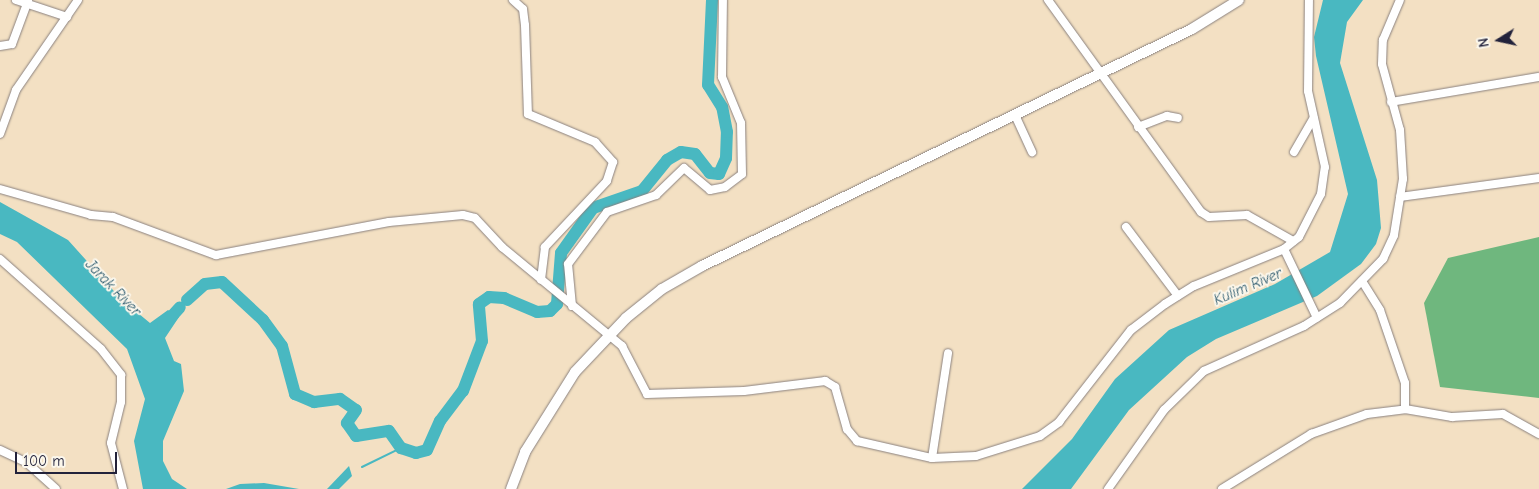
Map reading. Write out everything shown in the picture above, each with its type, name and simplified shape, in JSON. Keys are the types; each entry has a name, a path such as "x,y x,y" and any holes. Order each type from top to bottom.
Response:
{"street":[{"path":"16,0 28,2 67,16"},
{"path":"0,134 16,90 78,0"},
{"path":"513,0 523,8 526,25 528,114 595,142 614,162 608,182 545,247 544,283"},
{"path":"569,304 568,264 607,212 656,196 684,168 710,190 725,187 742,174 742,123 722,77 723,0"},
{"path":"1048,0 1099,76 1201,212 1209,217 1247,215 1293,241"},
{"path":"511,489 547,414 574,372 609,334 662,289 702,266 1099,76 1240,0"},
{"path":"0,188 77,212 113,217 216,256 389,222 464,215 475,218 544,283 622,346 647,394 832,382 847,429 858,441 932,458 976,456 1040,436 1059,422 1131,330 1178,296 1284,249 1293,241 1321,194 1325,167 1314,118 1305,54 1309,0"},
{"path":"1108,489 1164,410 1204,371 1317,318 1362,281 1383,259 1394,235 1400,197 1403,155 1382,64 1383,40 1400,0"},
{"path":"0,46 12,44 28,2"},
{"path":"1391,102 1539,77"},
{"path":"1015,115 1032,152"},
{"path":"1138,127 1167,116 1178,118"},
{"path":"1294,152 1314,118"},
{"path":"1400,197 1539,178"},
{"path":"1126,227 1178,296"},
{"path":"1284,249 1317,318"},
{"path":"0,260 101,349 121,375 122,396 111,443 123,489"},
{"path":"1362,281 1380,310 1405,383 1405,409"},
{"path":"932,458 948,353"},
{"path":"1222,489 1310,434 1367,414 1405,409 1452,417 1503,414 1539,434"},
{"path":"0,450 26,462 56,489"},
{"path":"1236,480 1238,489"}],"green space":[{"path":"1539,237 1539,398 1440,387 1424,303 1448,258"}],"water":[{"path":"1323,0 1363,0 1347,22 1340,63 1377,180 1381,228 1376,244 1361,264 1317,296 1216,339 1187,357 1129,410 1071,489 1022,489 1072,439 1115,379 1169,330 1275,284 1330,252 1348,194 1316,56 1314,37"},
{"path":"0,202 68,240 121,299 150,323 168,310 179,317 165,338 174,361 181,364 184,391 163,441 163,461 172,479 187,489 143,489 134,441 145,399 127,349 17,242 0,234"},
{"path":"349,466 352,476 339,489 327,489"},
{"path":"264,483 299,489 226,489 240,484"}],"waterway":[{"path":"187,300 205,284 222,282 263,320 282,346 295,394 314,402 340,399 356,410 347,423 356,436 389,431 401,448 416,453 427,450 440,421 463,391 482,341 479,304 489,297 504,298 537,312 550,311 557,304 561,253 593,208 642,191 667,160 681,152 695,154 710,173 719,174 726,158 727,132 722,107 708,85 712,0"},
{"path":"163,326 180,307"},
{"path":"362,467 401,448"}],"water label":[{"name":"Kulim River","path":"1248,287"},
{"name":"Jarak River","path":"113,288"}]}
